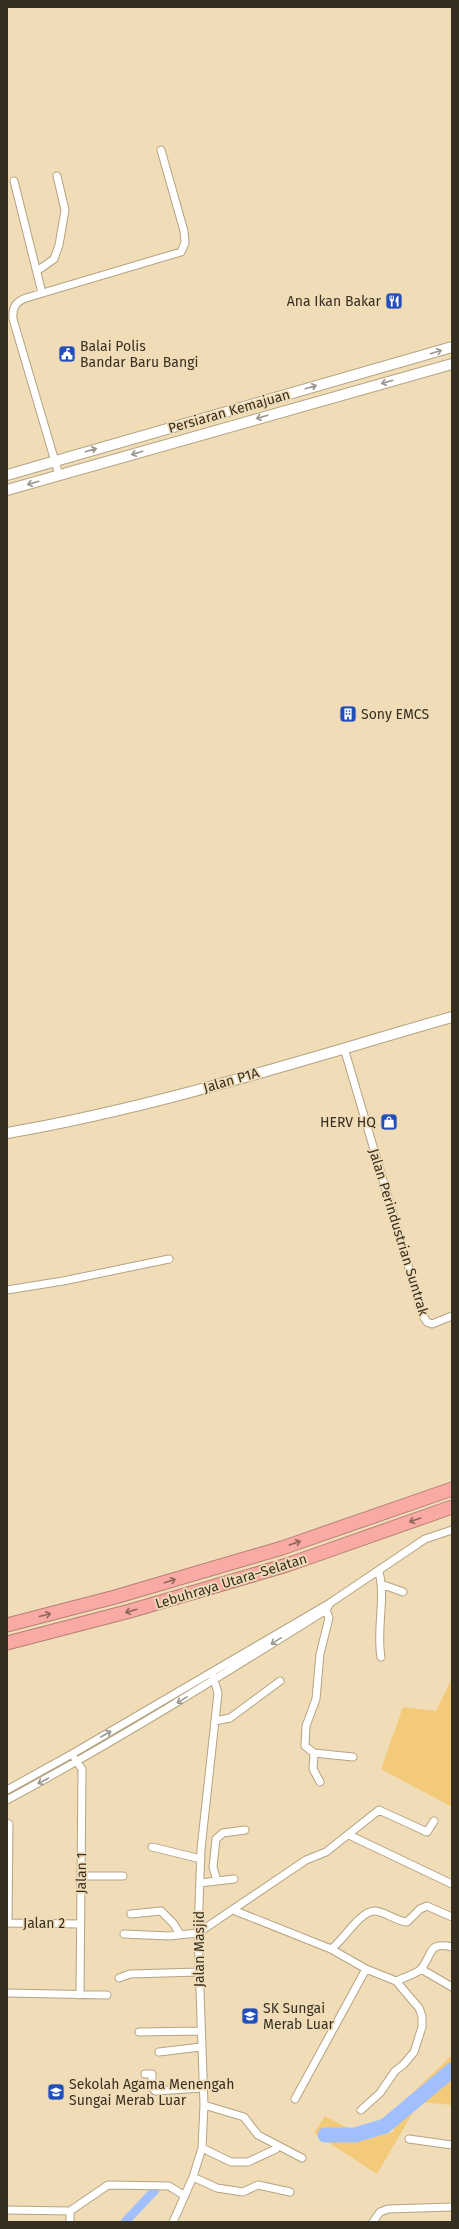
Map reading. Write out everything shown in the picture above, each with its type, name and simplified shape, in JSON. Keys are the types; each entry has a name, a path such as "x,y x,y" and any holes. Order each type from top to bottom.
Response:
{"highway":[{"name":"Lebuhraya Utara–Selatan","path":"7,1625 114,1598 282,1548 452,1489"},
{"name":"Lebuhraya Utara–Selatan","path":"7,1643 130,1611 287,1565 452,1507"}],"main road":[{"name":"Persiaran Kemajuan","path":"7,475 452,347"},
{"name":"Persiaran Kemajuan","path":"7,490 452,364"},
{"name":"Jalan P1A","path":"7,1132 95,1116 147,1104 452,1017"}],"street":[{"path":"59,475 13,313 16,304 20,300 181,252 185,244 184,231 161,150"},
{"path":"36,271 54,259 59,245 65,210 57,176"},
{"path":"14,181 42,294"},
{"name":"Jalan Perindustrian Suntrak","path":"344,1048 423,1316 427,1322 432,1324 452,1316"},
{"path":"7,1290 62,1281 170,1259"},
{"path":"7,1800 78,1762 215,1680 379,1572 425,1539 452,1530"},
{"path":"379,1572 382,1584 378,1643 381,1657"},
{"path":"382,1584 403,1592"},
{"path":"7,1790 327,1606"},
{"path":"327,1606 329,1618 320,1654 316,1699 306,1726 304,1742 305,1746 314,1753 353,1757"},
{"name":"Jalan Masjid","path":"173,2222 193,2177 202,2148 204,2105 198,1933 201,1859 218,1693 212,1673"},
{"path":"215,1721 230,1718 280,1681"},
{"path":"314,1753 313,1769 320,1782"},
{"name":"Jalan 1","path":"72,1754 82,1769 80,1995"},
{"path":"124,1934 198,1933 306,1860 326,1852 379,1810 427,1832 434,1821"},
{"path":"7,1822 9,1824 8,1923"},
{"path":"217,1881 213,1867 216,1839 223,1833 245,1830"},
{"path":"349,1835 452,1884"},
{"path":"152,1847 201,1859"},
{"path":"81,1876 123,1876"},
{"path":"200,1883 234,1879"},
{"path":"330,1949 337,1945 364,1914 375,1911 399,1921 406,1922 427,1906 452,1917"},
{"path":"233,1910 330,1949 366,1969 396,1981 419,2008 422,2016 419,2039 414,2052 403,2065 395,2071 380,2093 361,2110"},
{"path":"131,1914 161,1911 173,1923 180,1934"},
{"name":"Jalan 2","path":"8,1923 80,1924"},
{"path":"396,1981 421,1970 434,1947 441,1945 452,1947"},
{"path":"295,2099 366,1969"},
{"path":"421,1970 452,1987"},
{"path":"119,1978 130,1974 199,1972"},
{"path":"7,1993 107,1995"},
{"path":"139,2032 201,2031"},
{"path":"159,2052 201,2047"},
{"path":"144,2074 152,2074 152,2087 155,2091 203,2088"},
{"path":"204,2105 244,2117 258,2134 302,2158"},
{"path":"409,2139 452,2146"},
{"path":"202,2148 231,2162 248,2162 276,2149"},
{"path":"193,2177 218,2188 243,2192 258,2184 290,2192"},
{"path":"7,2210 70,2211 108,2186 169,2186 185,2196"},
{"path":"373,2222 380,2212 388,2209 452,2207"},
{"path":"70,2211 70,2222"}],"shaded area":[{"path":"452,1678 452,1807 381,1769 403,1707 436,1711"},
{"path":"452,2055 452,2105 419,2102 377,2174 314,2133 325,2116 369,2139 393,2132 405,2100"}],"waterway":[{"path":"325,2135 355,2135 385,2126 452,2070"},
{"path":"125,2222 155,2190"}],"place":[{"name":"Ana Ikan Bakar","path":"394,301"},
{"name":"Balai Polis Bandar Baru Bangi","path":"67,354"},
{"name":"Sony EMCS","path":"348,714"},
{"name":"HERV HQ","path":"389,1122"},
{"name":"SK Sungai Merab Luar","path":"250,2016"},
{"name":"Sekolah Agama Menengah Sungai Merab Luar","path":"56,2092"}]}
